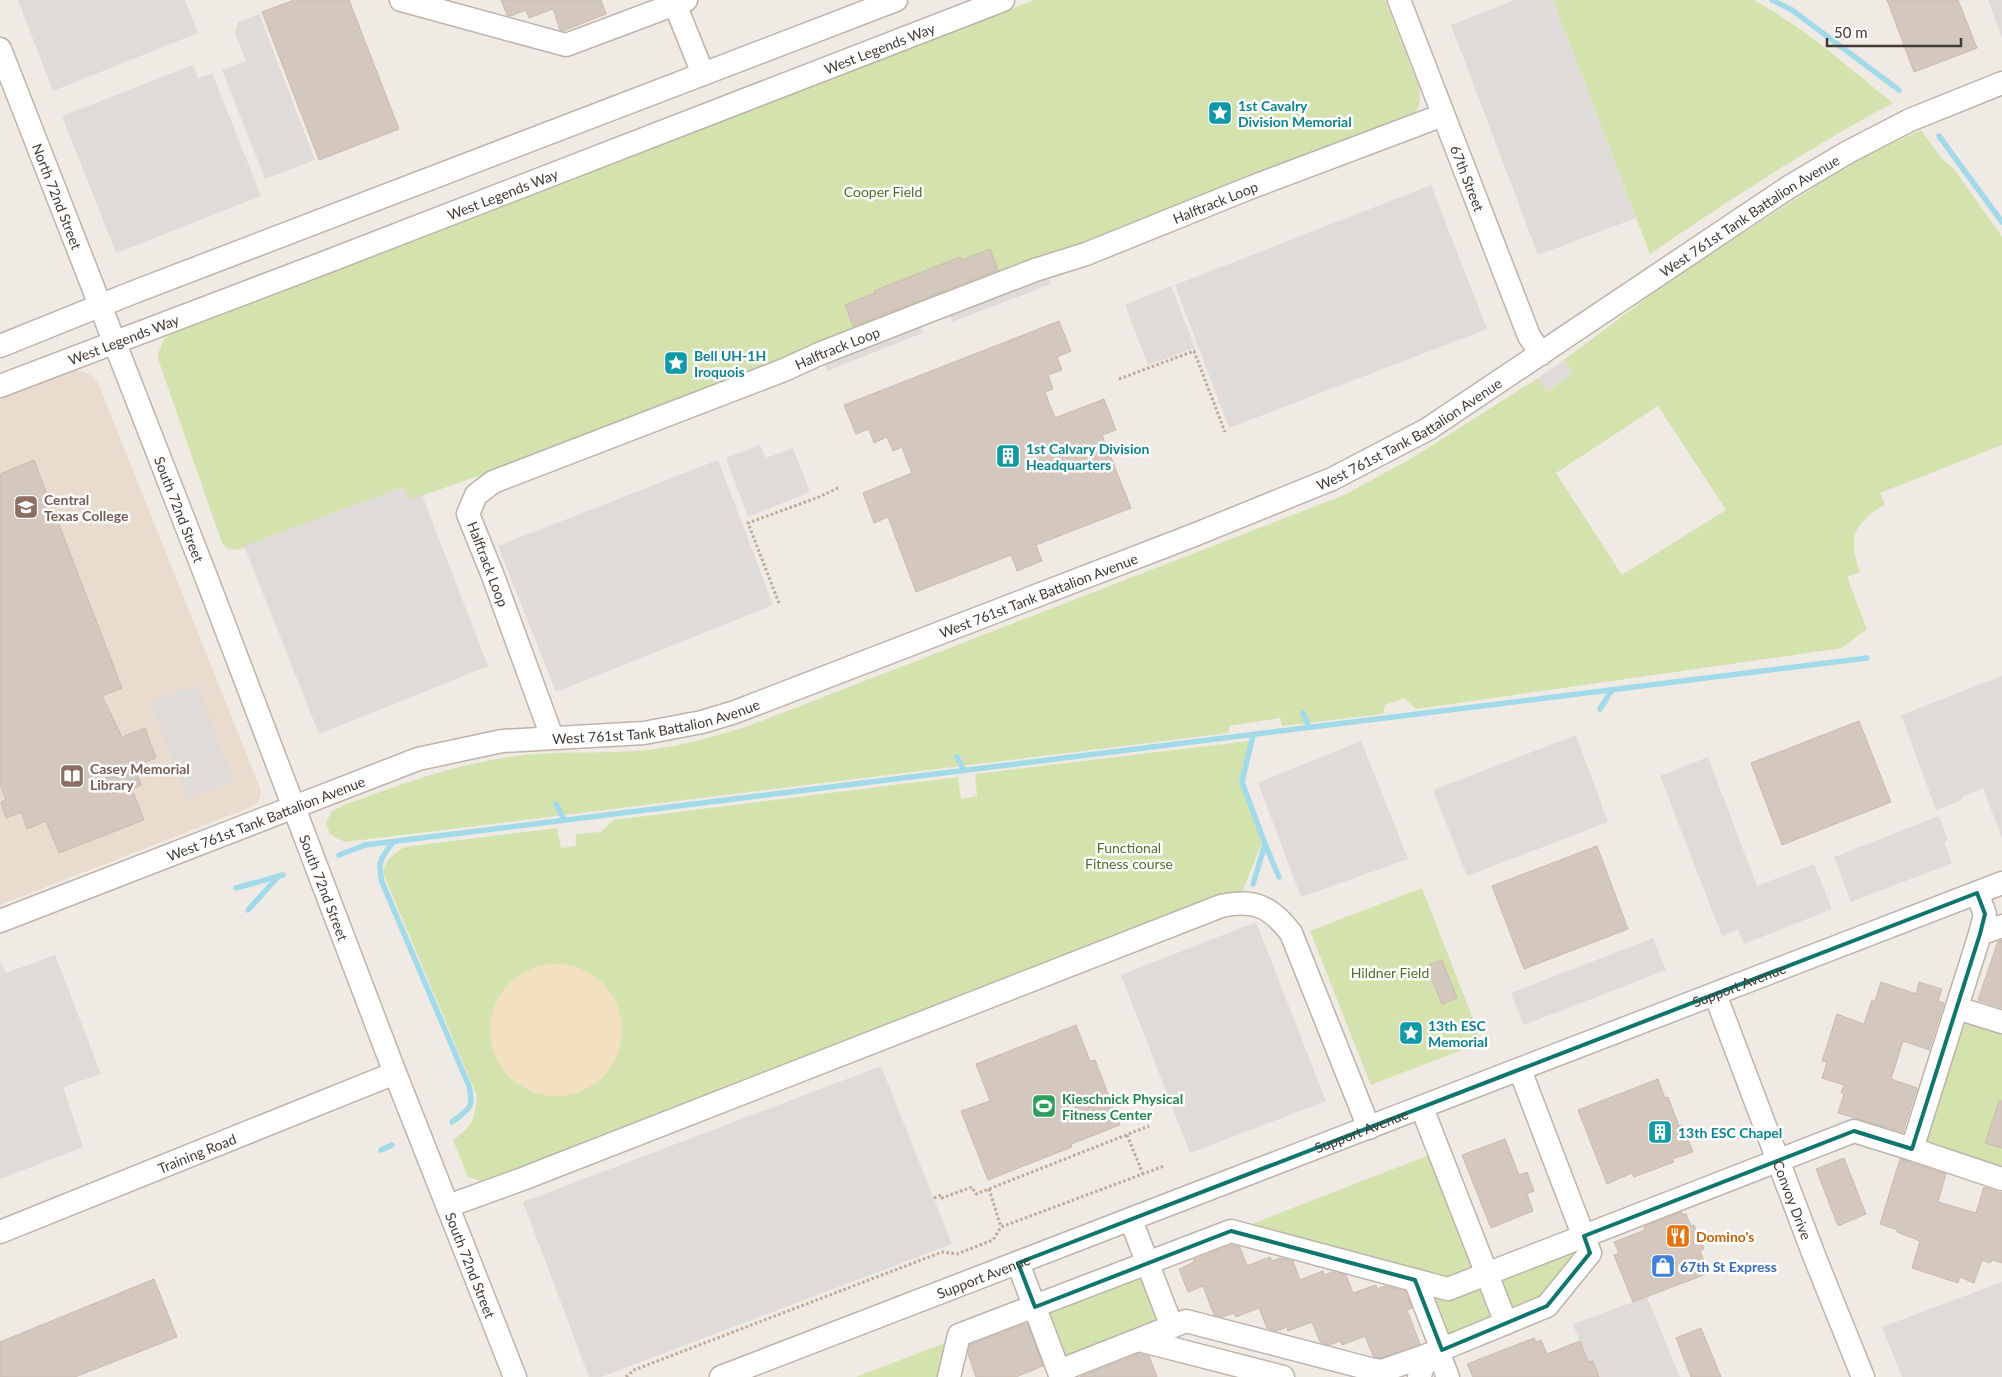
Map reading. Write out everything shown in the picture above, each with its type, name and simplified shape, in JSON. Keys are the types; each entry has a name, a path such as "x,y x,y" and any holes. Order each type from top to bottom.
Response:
{"street":[{"path":"400,0 566,45 668,4 703,74"},
{"path":"0,346 99,306 896,0"},
{"name":"West Legends Way","path":"0,386 1004,0"},
{"name":"67th Street","path":"1399,0 1528,336 1541,354"},
{"name":"North 72nd Street","path":"0,49 113,342"},
{"name":"West 761st Tank Battalion Avenue","path":"0,921 418,759 502,741 644,733 702,722 735,712 911,645 1332,479 1428,429 1781,193 1848,152 1910,120 2002,83"},
{"name":"Halftrack Loop","path":"552,737 493,576 468,514 476,495 493,482 784,370 1035,270 1086,254 1252,187 1443,115"},
{"name":"South 72nd Street","path":"113,342 205,574 395,1073 515,1377"},
{"name":"Support Avenue","path":"721,1377 2002,884"},
{"path":"1912,1150 1980,934 1985,914 1977,893"},
{"path":"448,1206 525,1178 1221,906 1237,902 1251,903 1267,908 1284,923 1291,933 1369,1128"},
{"path":"1980,934 2002,926"},
{"name":"Convoy Drive","path":"1716,994 1778,1161 1863,1377"},
{"path":"1957,1008 2002,1022"},
{"path":"1018,1263 1060,1374 1186,1321 1373,1373 1436,1352 1547,1306 1590,1252 1520,1070"},
{"name":"Training Road","path":"0,1232 395,1073"},
{"path":"1422,1108 1506,1323"},
{"path":"949,1377 960,1336 1231,1231 1448,1288 1854,1131 2002,1179"},
{"path":"1131,1220 1172,1327"},
{"path":"1415,1280 1436,1352 1448,1377"},
{"path":"1139,1340 1283,1377"},
{"path":"1419,1377 1436,1352"}],"path":[{"path":"1119,379 1194,352 1225,432"},
{"path":"779,603 748,523 819,497 840,487"},
{"path":"934,1198 941,1195 942,1198 972,1187 976,1194 1149,1126"},
{"path":"1127,1135 1143,1174"},
{"path":"626,1377 634,1370 942,1252 958,1254 992,1240 1002,1227 1164,1166"},
{"path":"989,1189 1002,1227"}],"highlighted area":[{"path":"1977,893 1985,914 1980,934 1912,1149 1854,1131 1584,1236 1590,1253 1547,1306 1442,1350 1415,1280 1231,1231 1035,1307 1018,1263"}],"shaded area":[{"path":"18,0 185,0 198,33 53,91"},
{"path":"1515,0 1553,0 1636,218 1538,255 1451,25"},
{"path":"1988,0 2002,0 2002,38"},
{"path":"259,14 315,160 265,179 222,70 246,61 235,33 238,22"},
{"path":"193,65 198,78 212,73 261,196 116,253 62,116"},
{"path":"1431,185 1487,329 1229,428 1175,285"},
{"path":"1045,267 1051,284 952,322 946,305"},
{"path":"1171,286 1195,348 1148,365 1125,305"},
{"path":"916,316 923,333 827,371 820,353"},
{"path":"1564,360 1573,374 1546,391 1538,378"},
{"path":"73,371 81,371 92,376 98,383 260,788 261,795 258,802 251,807 0,905 0,399"},
{"path":"760,445 766,458 793,448 810,492 748,517 726,458"},
{"path":"718,460 773,605 556,692 498,546"},
{"path":"404,487 409,500 422,495 488,666 319,734 244,546"},
{"path":"2002,676 2002,838 1983,788 1962,797 1963,800 1936,810 1901,715"},
{"path":"197,685 233,781 188,798 150,702"},
{"path":"1576,735 1608,822 1467,876 1433,790"},
{"path":"1361,741 1408,859 1301,897 1258,783"},
{"path":"1708,757 1757,886 1814,864 1832,909 1744,944 1738,929 1722,936 1660,776"},
{"path":"1939,816 1948,840 1944,842 1952,863 1851,902 1834,857"},
{"path":"1256,922 1326,1101 1190,1153 1121,975"},
{"path":"1653,938 1666,970 1524,1025 1511,993"},
{"path":"55,955 101,1074 63,1087 83,1147 0,1179 0,963 6,973"},
{"path":"881,1066 952,1244 601,1377 589,1377 523,1202"},
{"path":"2002,1282 2002,1377 1902,1377 1882,1327"},
{"path":"1647,1297 1680,1377 1599,1377 1588,1362 1573,1324"}],"green space":[{"name":"Cooper Field","path":"1034,0 1385,0 1419,87 1419,105 1409,119 502,468 409,500 404,487 241,549 227,548 222,543 157,356 164,339 170,334"},
{"path":"1553,0 1754,0 1808,35 1893,103 1800,156 1650,254"},
{"path":"1921,130 1941,158 1954,169 2002,237 2002,445 1880,493 1885,504 1866,518 1856,532 1854,549 1860,572 1847,577 1867,629 1842,648 1416,709 1404,698 1385,705 1383,714 1282,726 1280,718 1229,726 1229,733 345,842 330,834 326,823 332,811 402,784 462,766 536,754 649,750 691,742 746,727 1344,495 1412,458 1538,378 1547,391 1573,374 1564,360 1669,281 1825,180 1868,155","holes":["1658,406 1726,510 1622,575 1556,473"]},
{"name":"Functional Fitness course","path":"1249,741 1240,782 1262,843 1242,892 491,1181 480,1181 468,1177 453,1140 469,1126 475,1111 477,1096 383,873 388,861 404,847 557,828 561,848 576,846 576,834 600,832 614,820 958,777 961,799 977,796 975,774"},
{"name":"Hildner Field","path":"1422,888 1482,1042 1371,1085 1310,931"},
{"path":"1963,1020 2002,1027 2002,1173 1926,1148 1922,1134"},
{"path":"1432,1154 1475,1256 1465,1277 1448,1283 1241,1228"},
{"path":"1575,1247 1579,1258 1544,1302 1507,1316 1497,1291 1508,1270"},
{"path":"1143,1273 1162,1320 1074,1360 1061,1355 1045,1312"},
{"path":"1468,1285 1489,1294 1499,1319 1452,1337 1442,1333 1432,1308 1437,1298"},
{"path":"950,1341 945,1377 856,1377"}],"sand":[{"path":"556,964 581,969 592,975 602,984 611,994 617,1005 622,1030 617,1055 611,1066 602,1076 592,1085 581,1091 556,1096 531,1091 520,1085 510,1076 501,1066 495,1055 490,1030 495,1005 501,994 510,984 520,975 531,969"}],"building":[{"path":"294,0 349,0 399,129 319,160 262,12"},
{"path":"501,0 601,0 606,14 563,31 560,30 553,9 529,18 526,10 511,16 507,15"},
{"path":"1887,0 1958,0 1977,48 1914,72"},
{"path":"990,249 998,270 853,326 845,305 875,293 874,291 960,257 961,260"},
{"name":"1st Calvary Division Headquarters","path":"1059,321 1071,351 1057,357 1062,370 1048,375 1053,389 1045,392 1055,418 1104,399 1116,430 1102,435 1131,508 1036,545 1042,561 1017,571 1011,555 916,592 888,517 874,523 863,493 912,473 902,447 893,451 887,437 874,443 869,429 856,434 844,405"},
{"path":"34,460 122,688 102,696 122,737 145,728 156,758 135,766 141,785 132,789 144,820 59,853 46,821 27,829 21,812 6,818 1,802 6,800 0,785 0,474"},
{"path":"1859,721 1891,802 1782,845 1751,763"},
{"path":"1597,846 1628,929 1524,969 1492,886"},
{"path":"2002,940 2002,1008 1978,1000 1998,941"},
{"path":"1442,960 1457,998 1442,1004 1426,966"},
{"path":"1881,982 1916,994 1919,982 1942,989 1938,1001 1944,1003 1929,1050 1903,1041 1891,1079 1917,1088 1903,1132 1838,1113 1844,1094 1841,1093 1844,1085 1822,1078 1827,1062 1822,1061 1837,1014 1864,1024 1872,1000 1875,1001"},
{"name":"Kieschnick Physical Fitness Center","path":"1076,1025 1090,1061 1095,1060 1120,1125 1071,1144 1072,1147 988,1180 961,1111 990,1101 976,1064"},
{"name":"13th ESC Chapel","path":"1658,1079 1665,1098 1668,1097 1679,1126 1683,1125 1693,1152 1672,1159 1674,1162 1634,1177 1632,1173 1607,1184 1578,1110"},
{"path":"1999,1101 2002,1101 2002,1148 1985,1143"},
{"path":"1505,1139 1519,1175 1527,1172 1534,1191 1527,1194 1533,1211 1491,1228 1462,1155"},
{"path":"1844,1158 1866,1214 1838,1226 1816,1169"},
{"path":"1900,1159 1946,1174 1938,1202 1976,1213 1984,1187 2002,1193 2002,1263 1992,1260 1990,1263 1982,1260 1974,1283 1960,1277 1958,1283 1912,1268 1920,1241 1897,1232 1898,1230 1880,1224"},
{"name":"67th St Express","path":"1682,1212 1683,1215 1686,1214 1691,1226 1694,1225 1704,1249 1700,1251 1709,1273 1633,1302 1614,1255 1619,1253 1614,1242 1645,1230 1644,1227"},
{"path":"1232,1245 1240,1247 1247,1266 1270,1257 1272,1261 1280,1258 1293,1261 1300,1280 1323,1271 1324,1275 1332,1272 1346,1275 1353,1293 1376,1285 1377,1289 1385,1286 1405,1291 1412,1308 1407,1310 1420,1344 1381,1358 1373,1356 1365,1336 1342,1345 1340,1341 1329,1345 1320,1342 1312,1322 1288,1331 1287,1327 1276,1331 1267,1328 1259,1308 1236,1317 1234,1313 1223,1317 1214,1315 1203,1286 1188,1292 1179,1269 1194,1262 1193,1260"},
{"path":"154,1279 177,1337 75,1377 0,1377 0,1342"},
{"path":"1027,1323 1043,1366 1016,1377 976,1377 968,1354 970,1345"},
{"path":"1701,1328 1721,1377 1691,1377 1676,1338"},
{"path":"1534,1338 1536,1342 1541,1340 1547,1354 1580,1341 1588,1362 1593,1361 1599,1377 1473,1377 1467,1364"},
{"path":"1139,1354 1149,1356 1157,1377 1080,1377"}],"waterway":[{"path":"1772,0 1792,10 1899,90"},
{"path":"1939,136 2002,222"},
{"path":"339,855 365,845 1867,658"},
{"path":"1600,709 1612,690"},
{"path":"1303,713 1309,727"},
{"path":"1253,735 1242,782 1265,844 1253,884"},
{"path":"957,757 964,770"},
{"path":"556,804 564,820"},
{"path":"393,842 381,861 382,882 469,1086 471,1104 467,1111 452,1122"},
{"path":"1265,844 1279,877"},
{"path":"236,888 283,875"},
{"path":"248,910 277,878"},
{"path":"381,1150 392,1145"}],"place":[{"name":"1st Cavalry Division Memorial","path":"1220,113"},
{"name":"Bell UH-1H Iroquois","path":"676,363"},
{"name":"1st Calvary Division Headquarters","path":"1008,456"},
{"name":"Central Texas College","path":"26,507"},
{"name":"Casey Memorial Library","path":"72,776"},
{"name":"13th ESC Memorial","path":"1411,1033"},
{"name":"Kieschnick Physical Fitness Center","path":"1044,1106"},
{"name":"13th ESC Chapel","path":"1660,1132"},
{"name":"Domino's","path":"1678,1236"},
{"name":"67th St Express","path":"1663,1266"}]}
